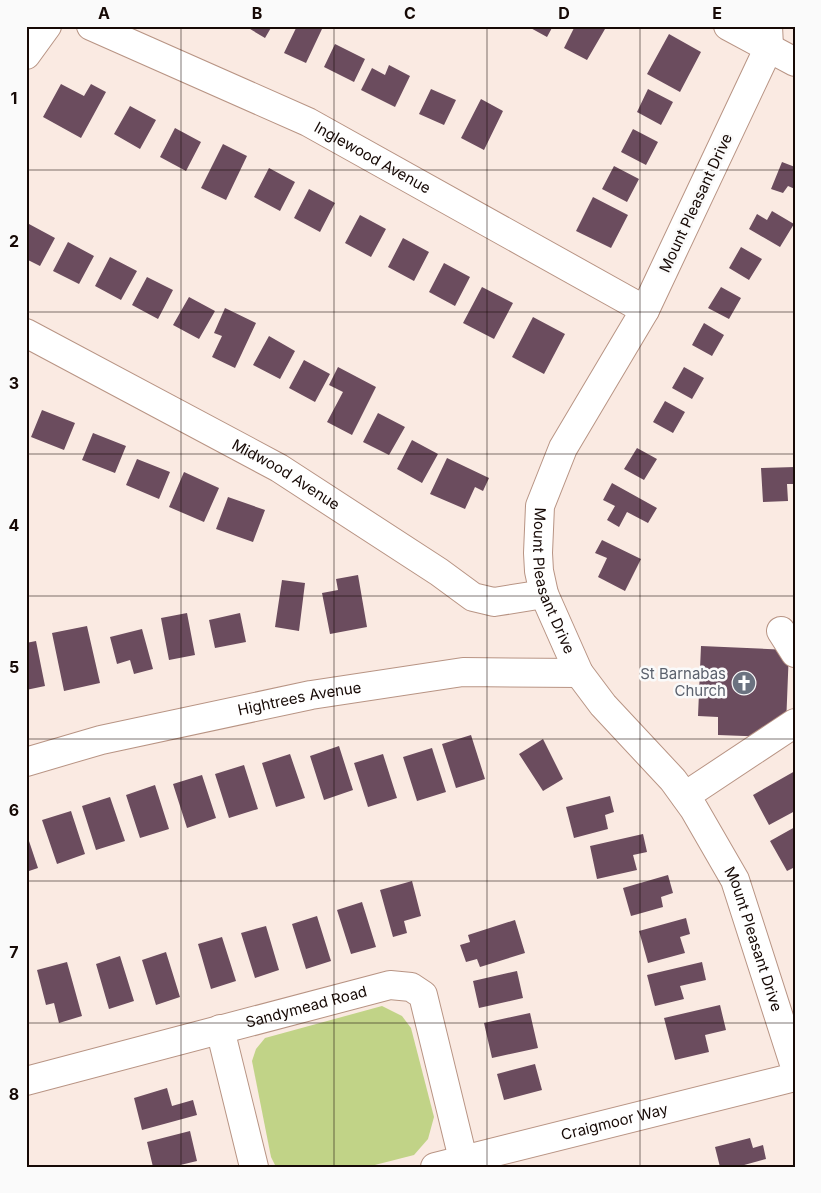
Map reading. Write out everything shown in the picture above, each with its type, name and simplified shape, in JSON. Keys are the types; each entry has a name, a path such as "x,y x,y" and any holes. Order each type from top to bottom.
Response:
{"street":[{"path":"26,54 47,26"},
{"name":"Inglewood Avenue","path":"91,26 308,122 645,310"},
{"path":"728,26 768,37 795,62"},
{"name":"Mount Pleasant Drive","path":"768,37 645,310 562,448 540,506 539,571 544,594 579,673 603,705 673,780 685,796 735,880 795,1067"},
{"name":"Midwood Avenue","path":"26,333 279,468 473,597 494,602 544,594"},
{"name":"Hightrees Avenue","path":"26,762 101,740 311,695 463,672 579,673"},
{"path":"685,796 795,723"},
{"name":"Sandymead Road","path":"26,1081 390,985 411,987 423,995 464,1159"},
{"path":"220,1029 254,1167"},
{"name":"Craigmoor Way","path":"435,1167 795,1077"}],"green space":[{"path":"382,1006 402,1016 411,1028 434,1117 428,1139 414,1155 367,1167 276,1167 271,1157 252,1061 256,1049 265,1038"}],"building":[{"path":"245,26 272,26 265,38"},
{"path":"297,26 317,26 322,29 306,63 284,53"},
{"path":"527,26 553,26 547,37"},
{"path":"575,26 600,26 605,29 587,60 564,48"},
{"path":"669,34 701,52 680,92 647,74"},
{"path":"335,44 365,59 354,82 324,67"},
{"path":"389,65 410,76 395,107 361,90 372,68 385,75"},
{"path":"61,84 84,96 91,84 106,92 81,138 43,117"},
{"path":"431,89 456,100 444,125 419,114"},
{"path":"648,89 673,102 661,125 637,112"},
{"path":"481,99 503,111 484,150 461,138"},
{"path":"130,106 156,120 140,149 114,134"},
{"path":"175,128 201,142 186,171 160,157"},
{"path":"633,129 658,142 646,165 621,152"},
{"path":"223,144 247,156 226,200 201,188"},
{"path":"782,162 795,167 795,189 788,186 783,193 771,189"},
{"path":"614,166 639,179 627,202 602,189"},
{"path":"269,168 295,182 280,211 254,197"},
{"path":"309,189 335,203 320,232 294,218"},
{"path":"593,197 628,215 611,248 576,231"},
{"path":"772,211 794,224 780,247 749,229 757,214 767,220"},
{"path":"360,215 386,229 371,257 345,243"},
{"path":"29,224 55,238 40,266 26,259 26,229"},
{"path":"403,238 429,252 414,281 388,267"},
{"path":"68,242 94,256 79,284 53,271"},
{"path":"741,247 762,259 749,280 729,268"},
{"path":"110,257 137,271 121,300 95,286"},
{"path":"444,263 470,277 455,306 429,292"},
{"path":"147,277 173,290 158,319 132,305"},
{"path":"482,287 513,303 494,339 463,323"},
{"path":"721,287 741,298 729,319 708,308"},
{"path":"189,297 215,311 199,339 173,325"},
{"path":"225,308 256,323 235,368 212,357 222,336 214,333"},
{"path":"533,317 565,334 544,374 512,357"},
{"path":"704,323 724,335 712,356 692,345"},
{"path":"269,336 295,351 280,379 253,365"},
{"path":"304,360 330,374 315,402 289,388"},
{"path":"338,367 376,387 352,435 327,422 343,392 329,385"},
{"path":"684,367 704,378 692,399 672,388"},
{"path":"665,401 685,412 673,433 653,422"},
{"path":"42,410 75,423 64,450 31,437"},
{"path":"378,413 405,427 389,455 363,442"},
{"path":"93,433 126,446 115,473 82,460"},
{"path":"412,440 438,454 422,483 397,469"},
{"path":"637,448 657,459 644,480 624,469"},
{"path":"447,458 489,478 483,491 475,487 465,509 430,494"},
{"path":"137,459 170,472 159,499 126,485"},
{"path":"795,467 795,484 787,484 788,501 763,502 761,468"},
{"path":"184,472 219,488 204,522 169,507"},
{"path":"612,483 657,508 648,523 627,512 619,527 607,520 615,506 603,500"},
{"path":"228,497 265,510 253,542 216,529"},
{"path":"602,540 641,559 625,591 598,577 607,558 595,553"},
{"path":"358,575 367,627 330,634 322,593 338,590 336,579"},
{"path":"282,580 305,583 299,631 275,627"},
{"path":"187,613 195,655 169,660 161,618"},
{"path":"240,613 246,642 215,648 209,620"},
{"path":"87,626 100,683 64,691 52,633"},
{"path":"142,629 153,669 134,674 130,660 117,664 110,637"},
{"path":"36,641 45,686 26,690 26,643"},
{"name":"St Barnabas Church","path":"701,646 789,650 786,725 771,737 718,735 718,717 698,716"},
{"path":"471,735 485,779 456,788 442,744"},
{"path":"543,739 563,779 543,791 519,754"},
{"path":"339,746 353,790 324,800 310,756"},
{"path":"432,748 446,792 417,801 403,757"},
{"path":"290,754 305,798 276,807 262,763"},
{"path":"383,754 397,798 368,807 354,763"},
{"path":"244,765 258,809 229,818 215,774"},
{"path":"795,771 795,811 769,825 753,795"},
{"path":"202,775 216,818 187,828 173,784"},
{"path":"155,785 169,829 140,838 126,795"},
{"path":"610,796 614,812 605,815 608,829 574,838 566,807"},
{"path":"110,797 125,841 96,850 82,806"},
{"path":"71,811 85,854 57,864 42,820"},
{"path":"795,827 795,867 787,871 770,841"},
{"path":"26,832 38,868 26,872"},
{"path":"643,834 647,852 633,855 637,870 597,879 590,846"},
{"path":"668,875 673,893 661,897 663,907 631,916 623,888"},
{"path":"412,881 421,916 404,921 407,933 393,937 380,890"},
{"path":"362,902 376,947 351,954 337,910"},
{"path":"317,916 331,961 306,969 292,924"},
{"path":"686,918 690,934 680,937 685,953 648,963 639,931"},
{"path":"515,920 525,953 480,967 477,959 466,962 460,945 470,942 468,935"},
{"path":"266,926 279,970 255,978 241,933"},
{"path":"222,937 236,981 211,989 198,944"},
{"path":"166,952 180,997 156,1005 142,960"},
{"path":"120,956 134,1001 109,1009 96,964"},
{"path":"67,962 82,1016 59,1023 54,1003 46,1005 37,970"},
{"path":"702,962 706,980 680,986 684,999 655,1006 647,975"},
{"path":"517,971 523,998 479,1008 473,981"},
{"path":"720,1005 726,1030 705,1035 709,1052 675,1060 664,1018"},
{"path":"530,1013 538,1048 492,1058 484,1023"},
{"path":"535,1064 542,1090 504,1100 497,1074"},
{"path":"167,1088 172,1106 193,1100 197,1115 142,1130 134,1098"},
{"path":"190,1131 197,1161 172,1167 153,1167 147,1142"},
{"path":"750,1138 753,1148 763,1145 766,1159 737,1167 720,1167 715,1147"}],"place":[{"name":"St Barnabas Church","path":"744,683"}]}
